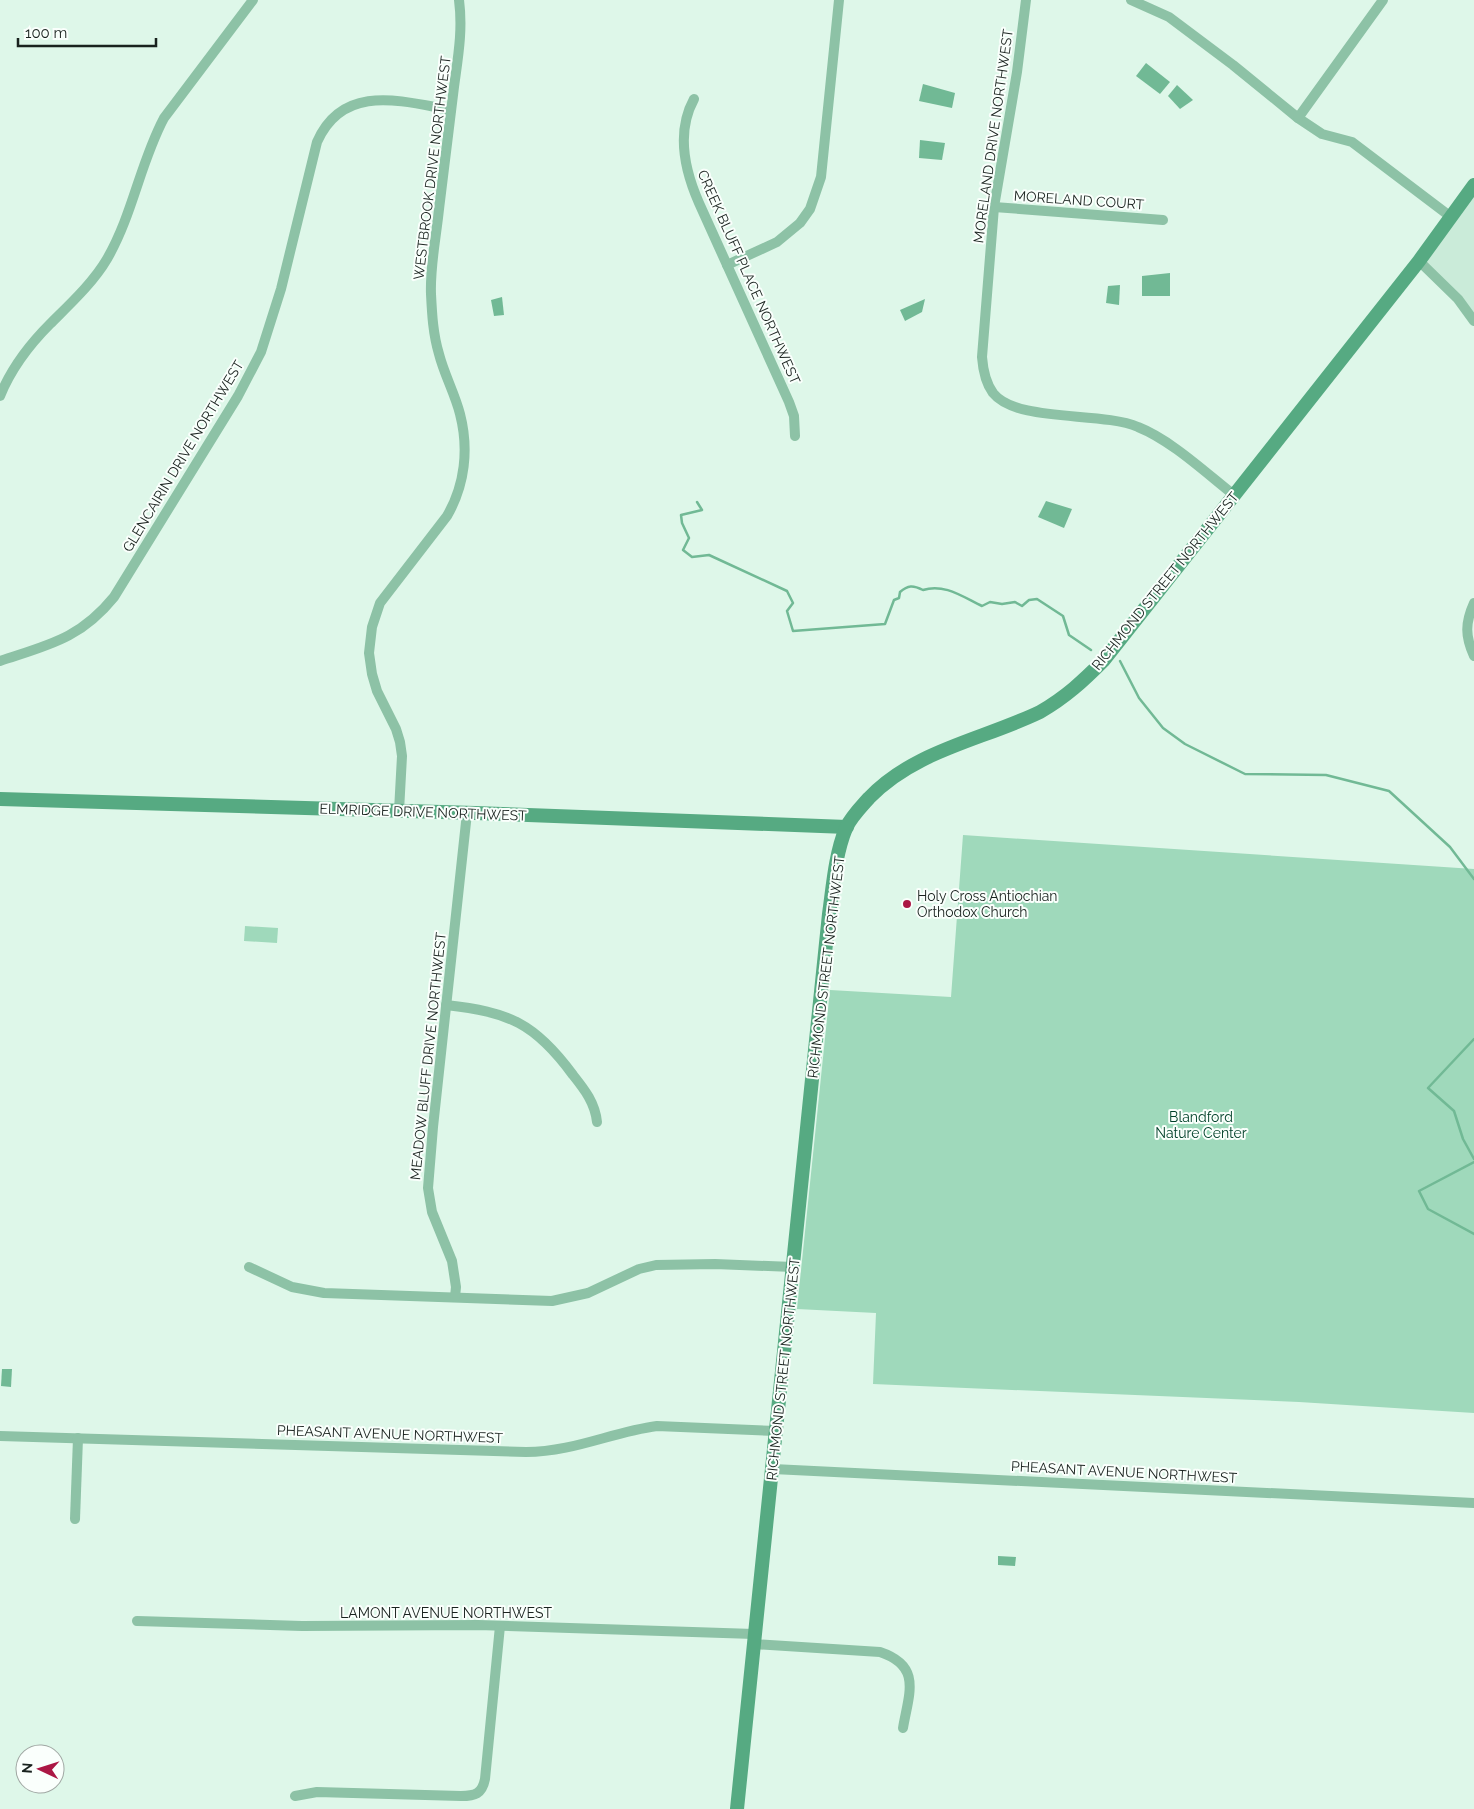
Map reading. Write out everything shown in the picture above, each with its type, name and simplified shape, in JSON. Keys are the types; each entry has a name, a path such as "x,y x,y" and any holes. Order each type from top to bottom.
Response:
{"street":[{"path":"0,396 13,371 31,346 78,295 106,260 124,225 147,154 164,118 253,0"},
{"name":"WESTBROOK DRIVE NORTHWEST","path":"399,811 402,756 400,742 396,729 373,681 369,664 369,653 372,627 380,603 450,511 459,489 465,460 464,431 460,413 438,351 431,293 462,30 459,0"},
{"path":"727,265 778,242 800,223 810,209 821,178 839,0"},
{"name":"MORELAND DRIVE NORTHWEST","path":"1026,0 1017,72 994,207 982,357 984,378 993,393 1005,404 1028,411 1138,426 1178,452 1234,495"},
{"path":"1131,0 1169,17 1233,65 1298,118 1322,134 1352,142 1451,216"},
{"path":"1298,118 1383,0"},
{"name":"CREEK BLUFF PLACE NORTHWEST","path":"694,99 685,120 683,135 685,162 694,191 789,402 794,416 795,436"},
{"name":"GLENCAIRIN DRIVE NORTHWEST","path":"0,661 69,637 87,625 105,608 119,589 234,403 267,335 281,289 317,142 328,123 334,116 345,109 366,100 387,100 452,110"},
{"name":"RICHMOND STREET NORTHWEST","path":"737,1809 753,1639 773,1469 834,879 840,848 847,827 859,808 879,788 912,764 1029,717 1060,701 1077,688 1104,660 1419,261 1474,185"},
{"name":"MORELAND COURT","path":"994,207 1163,220"},
{"path":"1419,261 1458,299 1474,321"},
{"path":"1474,602 1466,624 1468,641 1474,656"},
{"name":"ELMRIDGE DRIVE NORTHWEST","path":"0,799 847,827"},
{"name":"MEADOW BLUFF DRIVE NORTHWEST","path":"455,1297 456,1287 452,1261 432,1212 428,1188 467,813"},
{"path":"446,1005 482,1010 505,1016 533,1031 557,1053 587,1094 596,1112 597,1122"},
{"path":"249,1267 292,1287 312,1292 561,1300 588,1293 639,1268 668,1263 793,1267"},
{"name":"PHEASANT AVENUE NORTHWEST","path":"0,1436 552,1452 639,1428 657,1426 776,1431"},
{"path":"75,1518 78,1438"},
{"name":"PHEASANT AVENUE NORTHWEST","path":"773,1469 1474,1503"},
{"name":"LAMONT AVENUE NORTHWEST","path":"137,1621 301,1626 427,1624 645,1629 880,1652 894,1657 903,1665 909,1677 903,1728"},
{"path":"295,1796 317,1792 477,1795 482,1790 484,1783 500,1626"}],"shaded area":[{"path":"1146,63 1170,82 1160,94 1136,76"},
{"path":"923,84 955,93 952,108 919,101"},
{"path":"1177,85 1193,100 1180,109 1168,96"},
{"path":"920,140 945,143 942,160 919,158"},
{"path":"1474,185 1474,321 1419,261"},
{"path":"1170,273 1170,296 1142,296 1142,276"},
{"path":"1120,285 1119,305 1106,303 1108,286"},
{"path":"502,297 504,315 494,316 491,300"},
{"path":"925,299 922,312 905,321 900,310"},
{"path":"1046,501 1072,509 1064,528 1038,517"},
{"path":"2,1369 12,1369 11,1387 1,1386"},
{"path":"998,1556 1016,1557 1015,1566 998,1565"}],"green space":[{"name":"Blandford Nature Center","path":"963,835 1474,869 1474,1413 1299,1402 873,1384 876,1313 797,1309 830,990 951,997"},
{"path":"245,926 278,928 277,943 244,941"}],"waterway":[{"path":"697,502 702,510 681,515 682,523 689,538 683,550 692,557 709,555 787,591 793,603 787,611 793,631 885,624 894,600 899,598 900,592 908,587 923,590 938,588 961,595 982,606 990,602 1002,604 1015,602 1022,606 1029,600 1037,599 1063,616 1069,635 1091,650"},
{"path":"1120,661 1139,698 1163,728 1185,744 1245,774 1326,775 1389,791 1450,847 1474,879"},
{"path":"1474,1039 1428,1088 1454,1111 1463,1139 1474,1159"},
{"path":"1474,1162 1419,1191 1428,1209 1474,1234"}],"place":[{"name":"Holy Cross Antiochian Orthodox Church","path":"907,904"}]}
